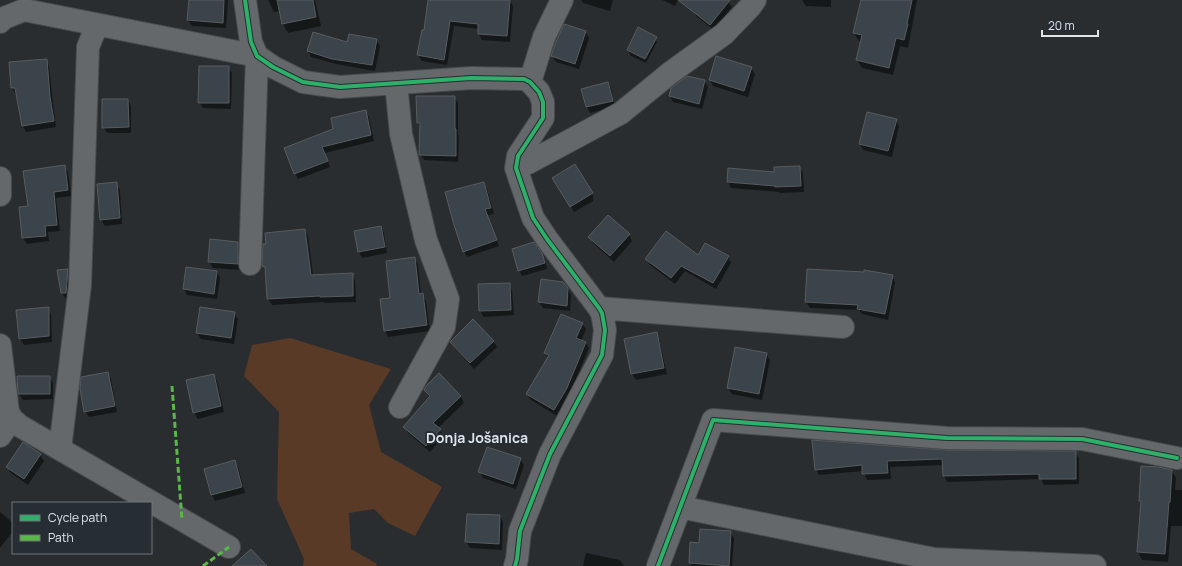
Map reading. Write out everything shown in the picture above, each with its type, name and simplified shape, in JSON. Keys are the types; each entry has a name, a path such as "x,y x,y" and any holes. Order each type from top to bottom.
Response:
{"street":[{"path":"245,0 251,42 257,56 250,264"},
{"path":"530,82 544,37 562,0"},
{"path":"516,168 622,113 670,73 724,34 755,0"},
{"path":"0,22 4,18 24,10 257,56 273,67 303,82 340,87 471,78 524,79 530,82 539,92 543,102 543,118 518,156 516,168 533,218 599,308 602,313 605,330 602,355 550,454 520,531 515,566"},
{"path":"60,449 80,285 88,47 97,25"},
{"path":"396,83 401,134 426,240 448,299 444,327 400,407"},
{"path":"0,178 0,195"},
{"path":"599,308 843,327"},
{"path":"0,345 8,412 6,427 20,426 151,502"},
{"path":"658,566 713,420 947,438 1082,439 1177,458"},
{"path":"152,502 229,547"},
{"path":"680,507 934,560 1095,566"}],"shaded area":[{"path":"290,338 391,369 369,405 381,452 442,487 415,536 388,523 374,509 349,513 351,549 377,564 376,566 303,566 304,559 277,499 279,412 244,376 252,345"}],"building":[{"path":"189,0 224,0 223,23 187,20"},
{"path":"277,0 313,0 316,17 282,24"},
{"path":"428,0 510,0 507,36 478,34 478,24 450,21 444,60 417,55 422,30 424,30"},
{"path":"678,0 730,0 710,25"},
{"path":"861,0 912,0 904,40 896,38 889,68 856,60 862,35 853,33"},
{"path":"564,24 586,31 575,64 551,56"},
{"path":"638,27 657,37 645,59 627,50"},
{"path":"313,32 347,42 349,34 377,39 372,65 332,59 307,51"},
{"path":"716,56 752,67 744,91 709,80"},
{"path":"47,59 50,97 54,121 22,126 15,88 11,88 9,62"},
{"path":"199,66 229,66 229,103 198,103"},
{"path":"687,76 705,80 699,104 669,96 671,88"},
{"path":"608,82 613,101 586,107 581,89"},
{"path":"416,96 455,96 456,156 419,155 420,123 417,123"},
{"path":"102,99 128,99 129,127 102,128"},
{"path":"366,110 371,135 322,147 328,161 294,174 284,148 333,129 331,118"},
{"path":"867,112 897,119 888,151 859,144"},
{"path":"575,164 593,193 570,207 552,178"},
{"path":"65,165 68,190 54,192 57,225 45,226 46,236 22,238 19,207 28,206 23,171"},
{"path":"800,166 801,186 775,187 727,182 728,168 774,172 774,167"},
{"path":"117,182 120,218 100,220 97,184"},
{"path":"484,182 491,208 485,209 497,240 463,252 445,192"},
{"path":"608,215 630,234 610,256 588,237"},
{"path":"381,226 385,247 358,252 354,231"},
{"path":"305,229 311,275 353,273 353,296 267,299 265,267 262,266 263,244 266,244 265,233"},
{"path":"666,231 698,255 705,243 729,256 713,283 681,266 671,278 645,259"},
{"path":"210,239 238,242 238,264 208,262"},
{"path":"534,242 542,253 545,263 518,271 512,249"},
{"path":"415,257 419,294 423,293 427,325 384,331 380,299 390,298 386,261"},
{"path":"186,267 217,271 214,294 183,289"},
{"path":"68,269 66,293 61,293 57,270"},
{"path":"807,269 864,272 864,270 893,275 885,314 857,309 858,305 805,302"},
{"path":"541,279 563,282 568,288 567,306 538,302"},
{"path":"510,283 511,310 479,311 478,284"},
{"path":"49,307 49,336 19,339 16,310"},
{"path":"200,307 235,312 231,338 196,333"},
{"path":"561,314 583,323 576,338 586,342 567,388 554,410 526,394 549,355 544,353"},
{"path":"473,319 494,341 470,363 450,342"},
{"path":"657,332 664,368 631,374 624,339"},
{"path":"735,347 767,353 759,394 727,388"},
{"path":"108,372 115,406 84,412 80,389 81,377"},
{"path":"439,373 461,396 433,423 441,429 426,446 403,427 430,396 424,390"},
{"path":"214,374 221,406 193,413 186,380"},
{"path":"17,376 50,376 50,394 18,394"},
{"path":"812,440 946,450 1076,451 1076,479 1039,479 1039,474 943,476 942,459 887,461 888,473 862,474 862,465 815,470"},
{"path":"23,442 41,454 24,479 6,467"},
{"path":"487,447 521,458 513,484 478,472"},
{"path":"235,460 242,487 211,495 204,469"},
{"path":"1141,466 1159,467 1172,470 1165,554 1137,552 1141,501 1139,501"},
{"path":"467,514 500,515 499,544 465,542"},
{"path":"700,529 731,531 729,566 689,563 690,542 699,543"},
{"path":"251,549 267,566 232,566"}],"marked path":[{"path":"172,386 182,520"},
{"path":"203,566 229,547"}],"cycle path":[{"path":"245,0 251,42 257,56 273,67 303,82 340,87 471,78 524,79 530,82 539,92 543,102 543,118 518,156 516,168 533,218 599,308 602,313 605,330 602,355 550,454 520,531 515,566"},
{"path":"658,566 713,420 947,438 1082,439 1177,458"}],"district":[{"name":"Donja Jošanica","path":"477,438"}]}
